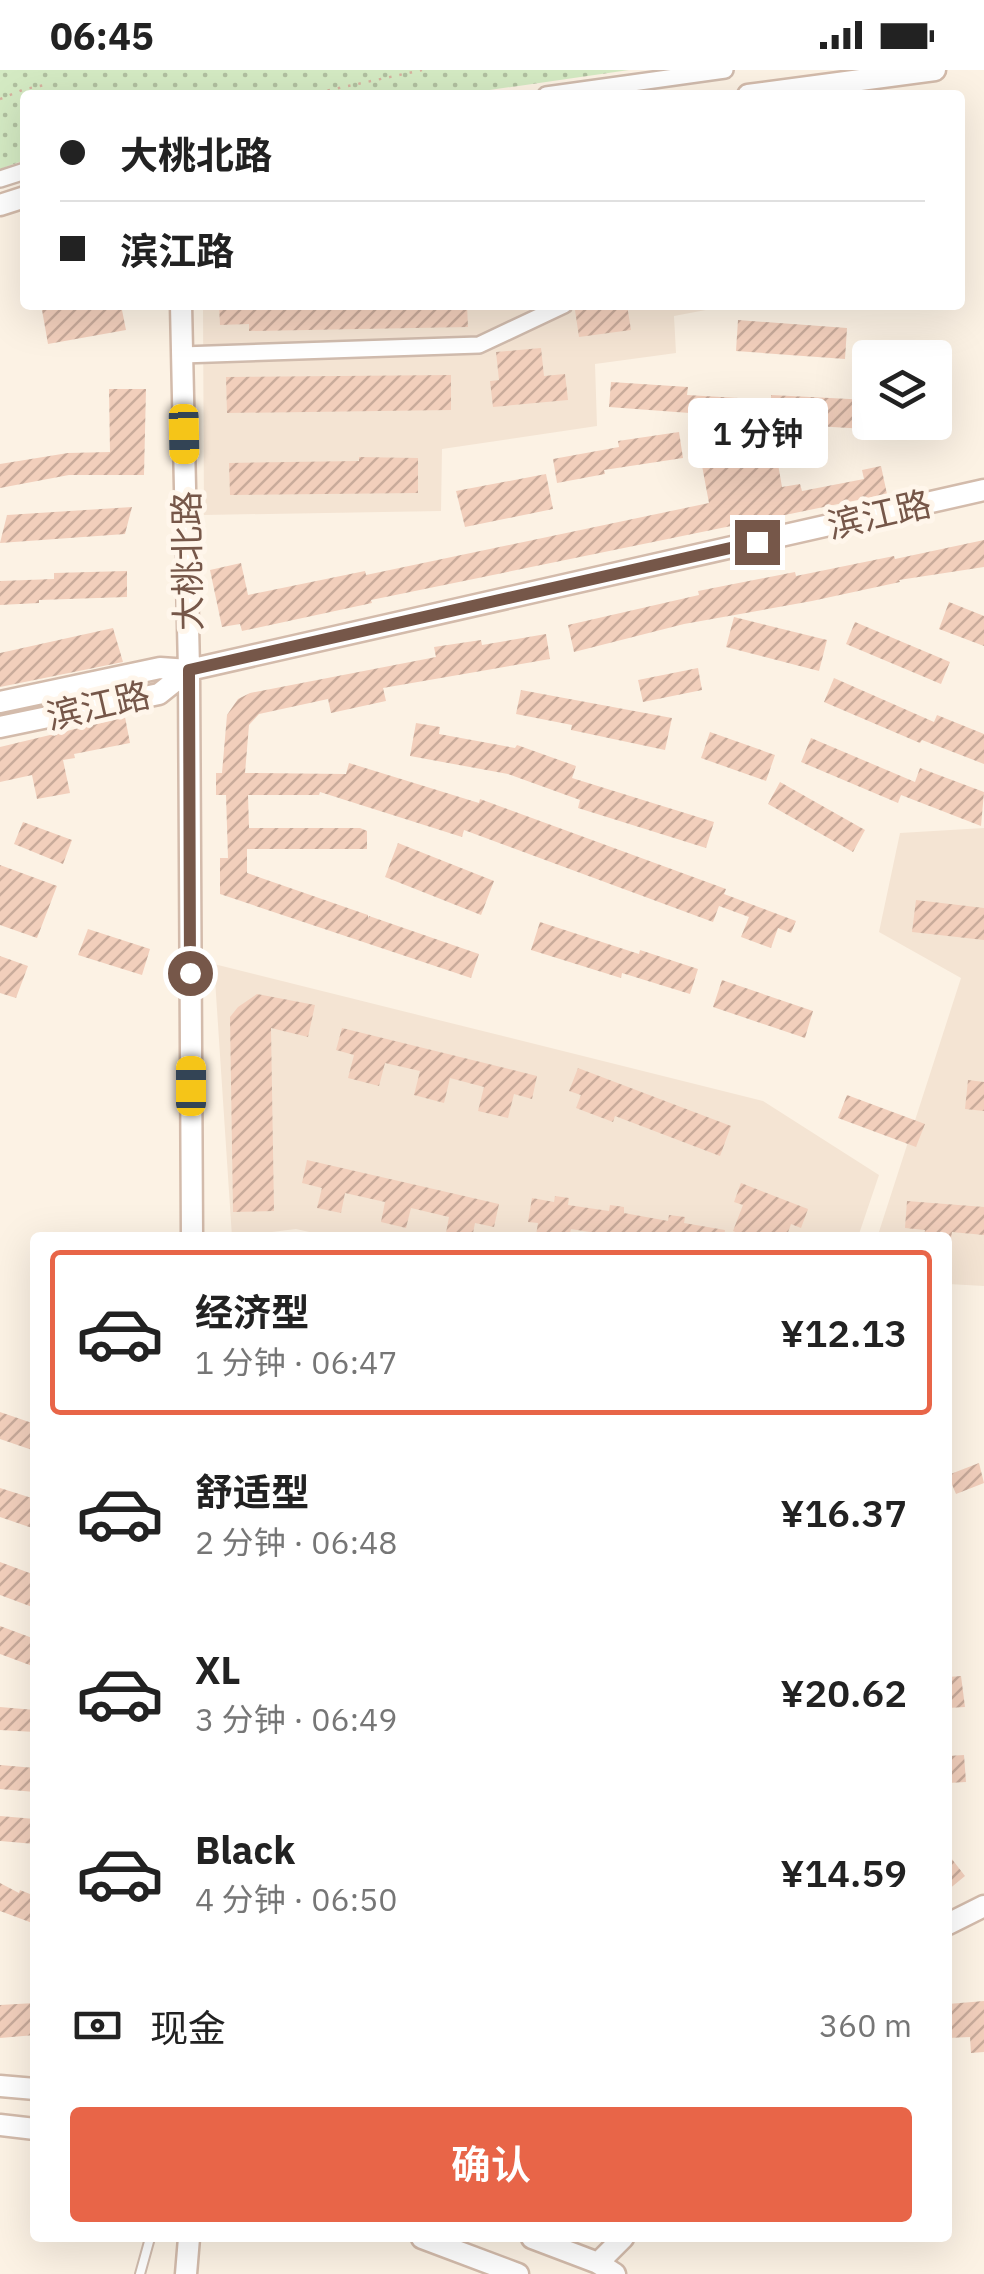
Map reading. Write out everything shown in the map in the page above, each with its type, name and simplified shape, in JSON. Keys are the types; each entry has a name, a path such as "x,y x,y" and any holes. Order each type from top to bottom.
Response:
{"main road":[{"path":"785,90 935,70"},
{"name":"大桃北路","path":"181,310 189,670 192,1232"},
{"name":"滨江路","path":"0,702 160,668 189,670 984,490"},
{"name":"滨江路","path":"0,727 159,694 189,670"},
{"path":"952,1922 984,1906"},
{"path":"0,2086 30,2089"},
{"path":"0,2125 30,2128"},
{"path":"186,2274 188,2242"},
{"path":"430,2242 482,2268 518,2274"},
{"path":"542,2242 607,2268 620,2242"}],"street":[{"path":"582,90 724,70"},
{"path":"182,354 479,345 553,310"}],"lane":[{"path":"140,2274 149,2242"}],"path":[{"path":"330,90 422,70"},
{"path":"20,90 50,84"}],"shaded area":[{"path":"203,310 706,310 674,316 676,353 595,364 597,426 442,449 441,511 204,515"},
{"path":"984,828 984,1286 952,1284 952,1232 879,1232 961,978 879,932 900,833"},
{"path":"214,964 763,1101 879,1175 860,1232 296,1229 232,1232"}],"green space":[{"path":"0,70 629,70 490,90 20,90 20,162 0,169"}],"building":[{"path":"42,310 122,310 126,330 48,344"},
{"path":"219,310 467,310 468,327 249,331 249,324 220,325"},
{"path":"575,310 628,310 631,330 579,337"},
{"path":"738,320 847,328 845,359 736,351"},
{"path":"541,348 544,376 565,374 568,400 493,407 490,381 499,380 496,352"},
{"path":"451,375 451,410 227,413 226,377"},
{"path":"611,382 688,387 687,395 852,399 852,428 743,422 743,417 609,407"},
{"path":"109,389 146,389 144,475 69,475 0,488 0,464 68,453 110,452"},
{"path":"679,432 683,458 604,470 605,474 557,483 553,459 619,447 618,441"},
{"path":"774,441 782,487 800,484 802,491 864,479 862,470 881,466 887,494 371,600 372,603 242,631 240,624 222,627 210,570 241,563 248,595 365,571 366,575 709,503 700,455"},
{"path":"359,457 418,458 418,493 230,495 229,463 359,461"},
{"path":"546,474 553,509 465,527 456,491"},
{"path":"132,507 125,534 0,543 7,515"},
{"path":"984,540 984,567 899,580 812,601 684,624 574,652 568,625 699,595 698,591 795,572 796,576 894,556 895,559"},
{"path":"127,571 127,597 0,605 0,581 54,579 54,573"},
{"path":"949,602 984,616 984,646 939,629"},
{"path":"734,617 827,640 819,671 726,647"},
{"path":"855,622 950,662 941,684 846,644"},
{"path":"113,628 123,662 0,687 0,653"},
{"path":"546,634 550,659 383,688 386,701 331,713 328,699 259,714 249,725 245,773 346,774 349,763 479,803 480,799 726,889 724,894 796,921 791,933 778,928 771,948 741,937 749,917 719,906 713,922 464,830 462,837 320,792 248,795 249,828 360,828 367,831 367,849 247,849 247,873 368,915 368,919 369,916 479,954 471,978 220,894 220,858 228,858 226,795 216,795 216,773 222,773 227,715 238,699 250,693 436,657 434,647 481,640 482,645"},
{"path":"698,668 702,690 643,702 638,680"},
{"path":"834,678 934,722 937,715 984,734 984,764 922,740 920,743 824,702"},
{"path":"521,690 672,718 665,750 516,714"},
{"path":"125,717 130,743 74,754 75,758 63,760 70,793 37,799 32,775 0,782 0,747"},
{"path":"416,723 440,727 439,734 515,748 517,745 576,766 572,778 714,822 706,848 578,808 580,800 508,774 410,756"},
{"path":"710,732 775,755 766,781 701,758"},
{"path":"811,738 915,782 920,768 984,792 981,826 901,795 898,803 801,762"},
{"path":"780,782 865,830 853,852 768,804"},
{"path":"23,822 72,840 63,864 14,844"},
{"path":"398,843 494,881 481,915 385,877"},
{"path":"0,865 57,886 37,938 0,925"},
{"path":"916,900 984,908 984,940 912,932"},
{"path":"540,922 698,969 690,994 531,950"},
{"path":"88,929 150,949 142,975 78,955"},
{"path":"0,956 28,966 16,998 0,993"},
{"path":"722,980 813,1011 805,1038 713,1007"},
{"path":"257,994 315,1005 308,1037 271,1028 274,1211 233,1212 230,1017"},
{"path":"342,1028 537,1076 532,1099 514,1094 508,1118 478,1111 484,1087 450,1078 444,1103 414,1095 420,1071 385,1063 379,1086 348,1078 354,1055 336,1050"},
{"path":"578,1068 731,1126 720,1156 615,1116 613,1122 576,1108 581,1095 569,1091"},
{"path":"968,1080 984,1082 984,1111 965,1109"},
{"path":"847,1095 925,1124 916,1147 838,1118"},
{"path":"307,1160 499,1204 494,1227 475,1223 473,1232 446,1232 449,1217 411,1208 406,1228 381,1222 385,1202 345,1193 341,1213 317,1208 322,1188 302,1183"},
{"path":"741,1183 808,1209 801,1228 791,1224 788,1232 735,1232 743,1205 734,1202"},
{"path":"555,1196 569,1198 568,1205 609,1211 610,1205 624,1207 624,1213 668,1221 669,1215 685,1217 684,1223 725,1232 536,1232 538,1223 528,1222 532,1198 554,1202"},
{"path":"907,1201 984,1207 984,1235 905,1228"},
{"path":"0,1412 30,1422 30,1449 0,1439"},
{"path":"979,1463 984,1483 956,1494 952,1473"},
{"path":"0,1488 30,1497 30,1527 0,1517"},
{"path":"0,1562 30,1573 30,1606 0,1595"},
{"path":"0,1626 30,1637 30,1665 0,1654"},
{"path":"961,1676 965,1707 952,1708 952,1677"},
{"path":"0,1707 30,1710 30,1732 0,1730"},
{"path":"964,1755 966,1782 952,1783 952,1756"},
{"path":"0,1765 30,1768 30,1792 0,1789"},
{"path":"0,1816 30,1819 30,1844 0,1841"},
{"path":"952,1859 965,1876 952,1887"},
{"path":"0,1883 30,1894 30,1922 0,1911"},
{"path":"984,2001 984,2052 971,2053 970,2037 952,2038 952,2004"},
{"path":"30,2003 30,2035 0,2038 0,2005"}],"route":[{"path":"190,973 189,670 757,542"}]}
